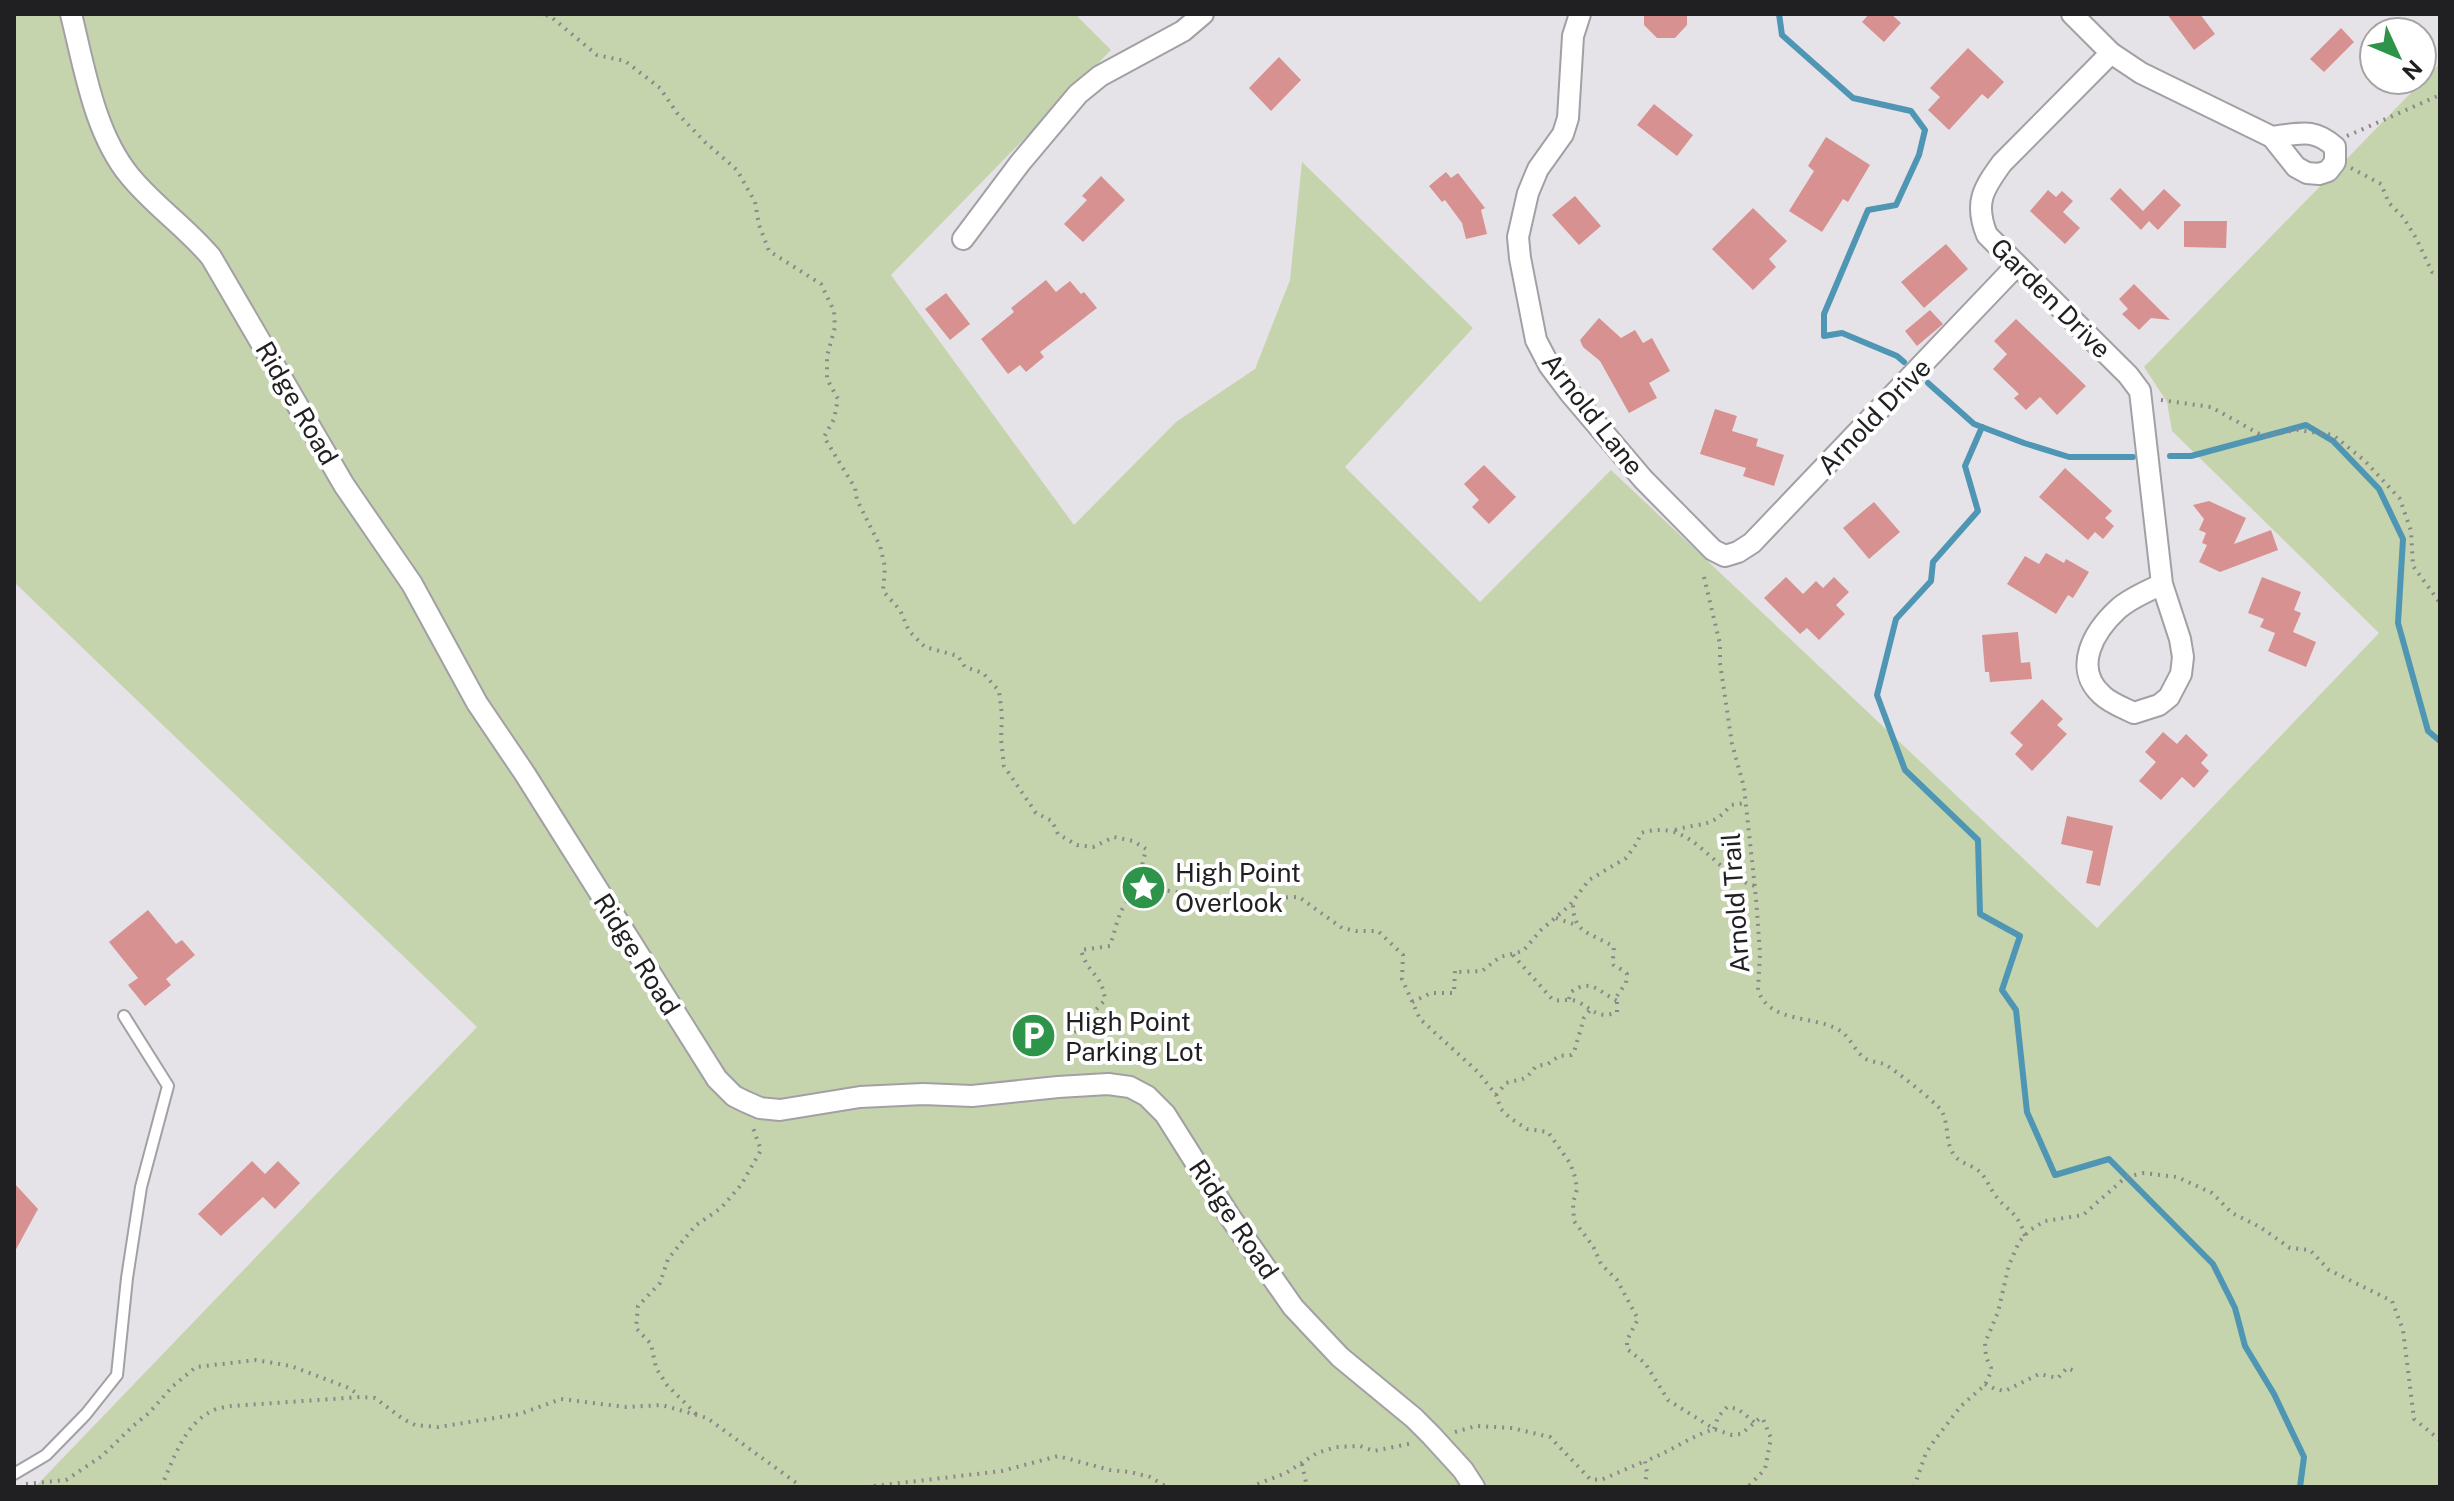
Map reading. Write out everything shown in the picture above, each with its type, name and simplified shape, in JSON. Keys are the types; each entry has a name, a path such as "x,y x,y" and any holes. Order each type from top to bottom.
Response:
{"street":[{"name":"Ridge Road","path":"71,14 104,133 117,159 137,184 185,227 211,257 344,485 412,584 477,703 717,1079 734,1096 744,1101 760,1108 780,1110 860,1097 923,1094 972,1096 1108,1084 1130,1087 1147,1096 1165,1114 1230,1217 1293,1307 1340,1357 1414,1418 1463,1470 1474,1487"},
{"path":"963,239 1020,163 1078,94 1100,76 1183,31 1203,14"},
{"name":"Arnold Lane","path":"1580,14 1573,36 1568,118 1563,134 1538,169 1528,193 1518,237 1536,340 1549,365 1570,393 1643,479 1713,550 1725,556"},
{"path":"2072,14 2111,53 2141,73 2272,137 2288,160 2307,173 2328,171 2335,154 2324,137 2314,133 2272,137"},
{"name":"Garden Drive","path":"2111,53 2002,163 1981,199 1980,217 1987,235 2128,375 2140,391"},
{"name":"Arnold Drive","path":"1725,556 1752,543 2016,266"},
{"path":"2140,391 2162,584 2183,657 2181,674 2169,697 2159,705 2134,713 2103,696 2092,683 2085,665 2092,644 2120,607 2162,584"}],"lane":[{"path":"14,1474 46,1455 86,1414 117,1375 141,1187 168,1086 124,1016"}],"path":[{"path":"538,14 550,16 597,55 625,61 660,88 677,113 737,170 755,202 759,225 769,251 821,284 834,311 835,327 827,356 827,379 838,399 834,419 824,437 855,488 857,500 880,546 885,567 883,591 900,610 909,631 925,647 958,656 965,667 983,673 999,691 1004,766 1036,813 1052,821 1058,834 1077,845 1093,847 1114,837 1133,841 1146,849 1140,874 1144,887"},
{"path":"2440,95 2344,138 2335,154 2381,184 2389,203 2403,217 2416,238 2432,272 2440,275"},
{"path":"2140,391 2167,402 2211,407 2263,436 2297,430 2333,435 2365,461 2400,499 2411,531 2413,566 2440,603"},
{"name":"Arnold Trail","path":"1704,577 1720,644 1732,744 1744,787 1760,953 1758,990 1772,1010 1844,1033 1864,1058 1886,1065 1931,1099 1946,1119 1954,1155 1983,1174 1996,1196 2015,1213 2025,1236"},
{"path":"1412,1002 1431,993 1454,993 1455,970 1482,971 1500,957 1513,955 1528,947 1536,934 1556,918 1595,875 1626,858 1641,833 1672,831 1709,823 1721,817 1731,805 1746,803"},
{"path":"1672,831 1687,837 1742,882 1755,886"},
{"path":"1071,1037 1105,1000 1099,977 1086,968 1081,950 1110,946 1121,907 1144,887 1195,898 1248,902 1299,897 1342,928 1378,931 1403,955 1402,979 1420,1019 1478,1072 1510,1118 1527,1129 1548,1132 1570,1163 1577,1189 1573,1203 1574,1221 1593,1246 1601,1264 1617,1280 1638,1319 1627,1340 1627,1349 1645,1363 1668,1400 1714,1429 1732,1435 1741,1434 1754,1422 1763,1419 1771,1438 1765,1469 1748,1487"},
{"path":"1573,901 1578,926"},
{"path":"1513,955 1549,997 1559,1002 1569,999 1578,1001 1590,1010 1604,1015 1613,1014 1618,1009 1617,996 1628,978 1625,971 1614,968 1612,964 1614,947 1578,926 1556,918"},
{"path":"1569,999 1571,992 1578,987 1593,985 1618,1001"},
{"path":"1496,1095 1506,1083 1528,1078 1536,1066 1548,1064 1559,1056 1571,1055 1584,1018 1590,1010"},
{"path":"697,1415 667,1385 656,1368 651,1344 636,1328 638,1306 660,1283 668,1259 695,1226 721,1208 741,1185 761,1150 753,1128 764,1121"},
{"path":"1914,1487 1926,1453 1934,1441 1961,1406 1985,1384 1991,1368 1985,1343 1998,1312 2009,1265 2019,1242 2045,1221 2083,1215 2126,1177 2144,1173 2177,1177 2212,1193 2232,1213 2260,1227 2290,1248 2310,1250 2329,1270 2392,1301 2403,1330 2414,1419 2440,1440"},
{"path":"39,1483 66,1480 102,1456 196,1367 241,1361 291,1366 349,1388 361,1397"},
{"path":"1985,1384 2005,1391 2039,1374 2058,1378 2067,1368 2075,1371"},
{"path":"161,1487 181,1442 194,1425 211,1411 231,1406 361,1397 375,1398 415,1425 438,1427 520,1414 561,1399 626,1407 662,1405 707,1418 802,1487"},
{"path":"1714,1429 1718,1417 1727,1407 1738,1409 1754,1422"},
{"path":"1644,1487 1647,1473 1645,1461 1676,1448 1690,1437 1714,1429"},
{"path":"866,1487 1002,1471 1058,1456 1150,1477 1167,1487"},
{"path":"1302,1464 1307,1487"}],"green space":[{"path":"14,14 1080,14 1078,17 1111,50 891,275 1074,525 1176,422 1255,369 1290,280 1302,162 1473,328 1345,467 1480,602 1611,470 2097,928 2379,633 2172,431 2167,402 2144,367 2408,96 2438,96 2440,63 2440,1487 35,1487 477,1027 14,582"}],"building":[{"path":"1644,14 1687,14 1687,25 1675,38 1657,38 1644,25"},
{"path":"1869,14 1891,14 1901,23 1884,42 1862,22"},
{"path":"2167,14 2200,14 2215,34 2194,50"},
{"path":"2341,28 2354,42 2324,72 2310,59"},
{"path":"1968,48 2004,82 1988,99 1982,94 1949,130 1928,110 1940,97 1930,88"},
{"path":"1279,57 1301,80 1271,111 1249,88"},
{"path":"1654,104 1693,135 1677,156 1637,125"},
{"path":"1826,137 1870,165 1848,202 1843,199 1822,232 1789,211 1814,171 1808,166"},
{"path":"1446,172 1451,178 1458,173 1485,208 1481,210 1487,234 1466,239 1462,223 1445,200 1442,202 1429,186"},
{"path":"1101,176 1125,200 1083,242 1064,224 1087,200 1082,196"},
{"path":"2120,188 2143,211 2164,189 2181,205 2158,230 2149,221 2141,230 2110,199"},
{"path":"2048,190 2056,197 2062,191 2073,201 2063,212 2080,228 2065,244 2030,211"},
{"path":"1575,196 1601,226 1579,245 1552,215"},
{"path":"1753,208 1787,241 1769,259 1776,267 1753,290 1712,249"},
{"path":"2184,221 2227,221 2226,248 2184,247"},
{"path":"1946,244 1968,269 1924,308 1901,282"},
{"path":"1046,280 1056,292 1070,281 1097,308 1040,352 1044,357 1026,372 1020,365 1008,374 981,339 1014,312 1011,308"},
{"path":"2134,284 2170,320 2151,318 2139,330 2122,314 2128,309 2119,299"},
{"path":"946,293 970,324 950,340 925,309"},
{"path":"1930,310 1943,324 1917,346 1905,331"},
{"path":"1599,318 1621,338 1635,330 1643,343 1652,338 1670,371 1649,383 1657,398 1629,413 1600,361 1583,347 1580,340"},
{"path":"2016,319 2086,386 2057,415 2040,397 2026,410 2014,398 2019,394 1993,369 2007,354 1994,341"},
{"path":"1715,409 1737,416 1732,431 1758,439 1756,446 1784,455 1774,486 1743,476 1746,468 1700,454"},
{"path":"1484,465 1516,497 1489,524 1472,507 1479,500 1464,484"},
{"path":"2065,468 2112,511 2105,518 2114,526 2103,539 2095,532 2088,540 2039,497"},
{"path":"2209,501 2246,518 2234,544 2271,530 2278,550 2220,572 2199,562 2207,545 2202,543 2206,533 2199,530 2204,519 2193,505"},
{"path":"1874,502 1900,532 1869,559 1843,528"},
{"path":"2046,553 2064,563 2066,559 2089,572 2073,598 2068,595 2056,614 2007,584 2025,556 2039,564"},
{"path":"1786,577 1803,594 1816,581 1823,588 1834,577 1849,592 1836,605 1845,614 1819,640 1807,628 1800,634 1764,598"},
{"path":"2262,577 2301,592 2294,610 2301,613 2293,632 2316,642 2306,667 2268,651 2275,633 2260,627 2264,619 2248,613"},
{"path":"2018,632 2021,663 2030,662 2032,679 1990,682 1989,672 1985,672 1982,635"},
{"path":"2042,699 2063,719 2057,725 2067,734 2032,771 2015,754 2023,745 2010,733"},
{"path":"2163,732 2177,744 2186,734 2208,755 2201,763 2209,771 2194,788 2182,777 2161,800 2139,781 2156,762 2145,752"},
{"path":"2067,816 2113,826 2100,886 2086,883 2093,851 2061,844"},
{"path":"148,910 176,944 182,940 195,955 166,979 171,985 145,1006 128,985 138,978 109,942"},
{"path":"252,1161 265,1174 278,1161 300,1183 275,1209 263,1197 221,1236 198,1214"},
{"path":"14,1183 38,1209 14,1253"}],"waterway":[{"path":"1779,14 1782,35 1853,98 1911,111 1925,130 1919,155 1896,205 1868,210 1824,314 1824,336 1842,333 1897,356 1904,362"},
{"path":"1928,383 1974,424 2024,443 2069,457 2133,457"},
{"path":"2170,456 2191,456 2306,425 2333,441 2379,489 2403,539 2398,623 2428,731 2440,741"},
{"path":"1982,427 1965,466 1978,511 1933,562 1931,581 1896,619 1877,695 1905,770 1978,840 1980,914 2020,936 2002,990 2016,1010 2027,1112 2055,1175 2109,1159 2213,1264 2235,1308 2245,1346 2274,1394 2304,1457 2300,1487"}],"place":[{"name":"High Point Overlook","path":"1144,887"},
{"name":"High Point Parking Lot","path":"1034,1036"}]}
